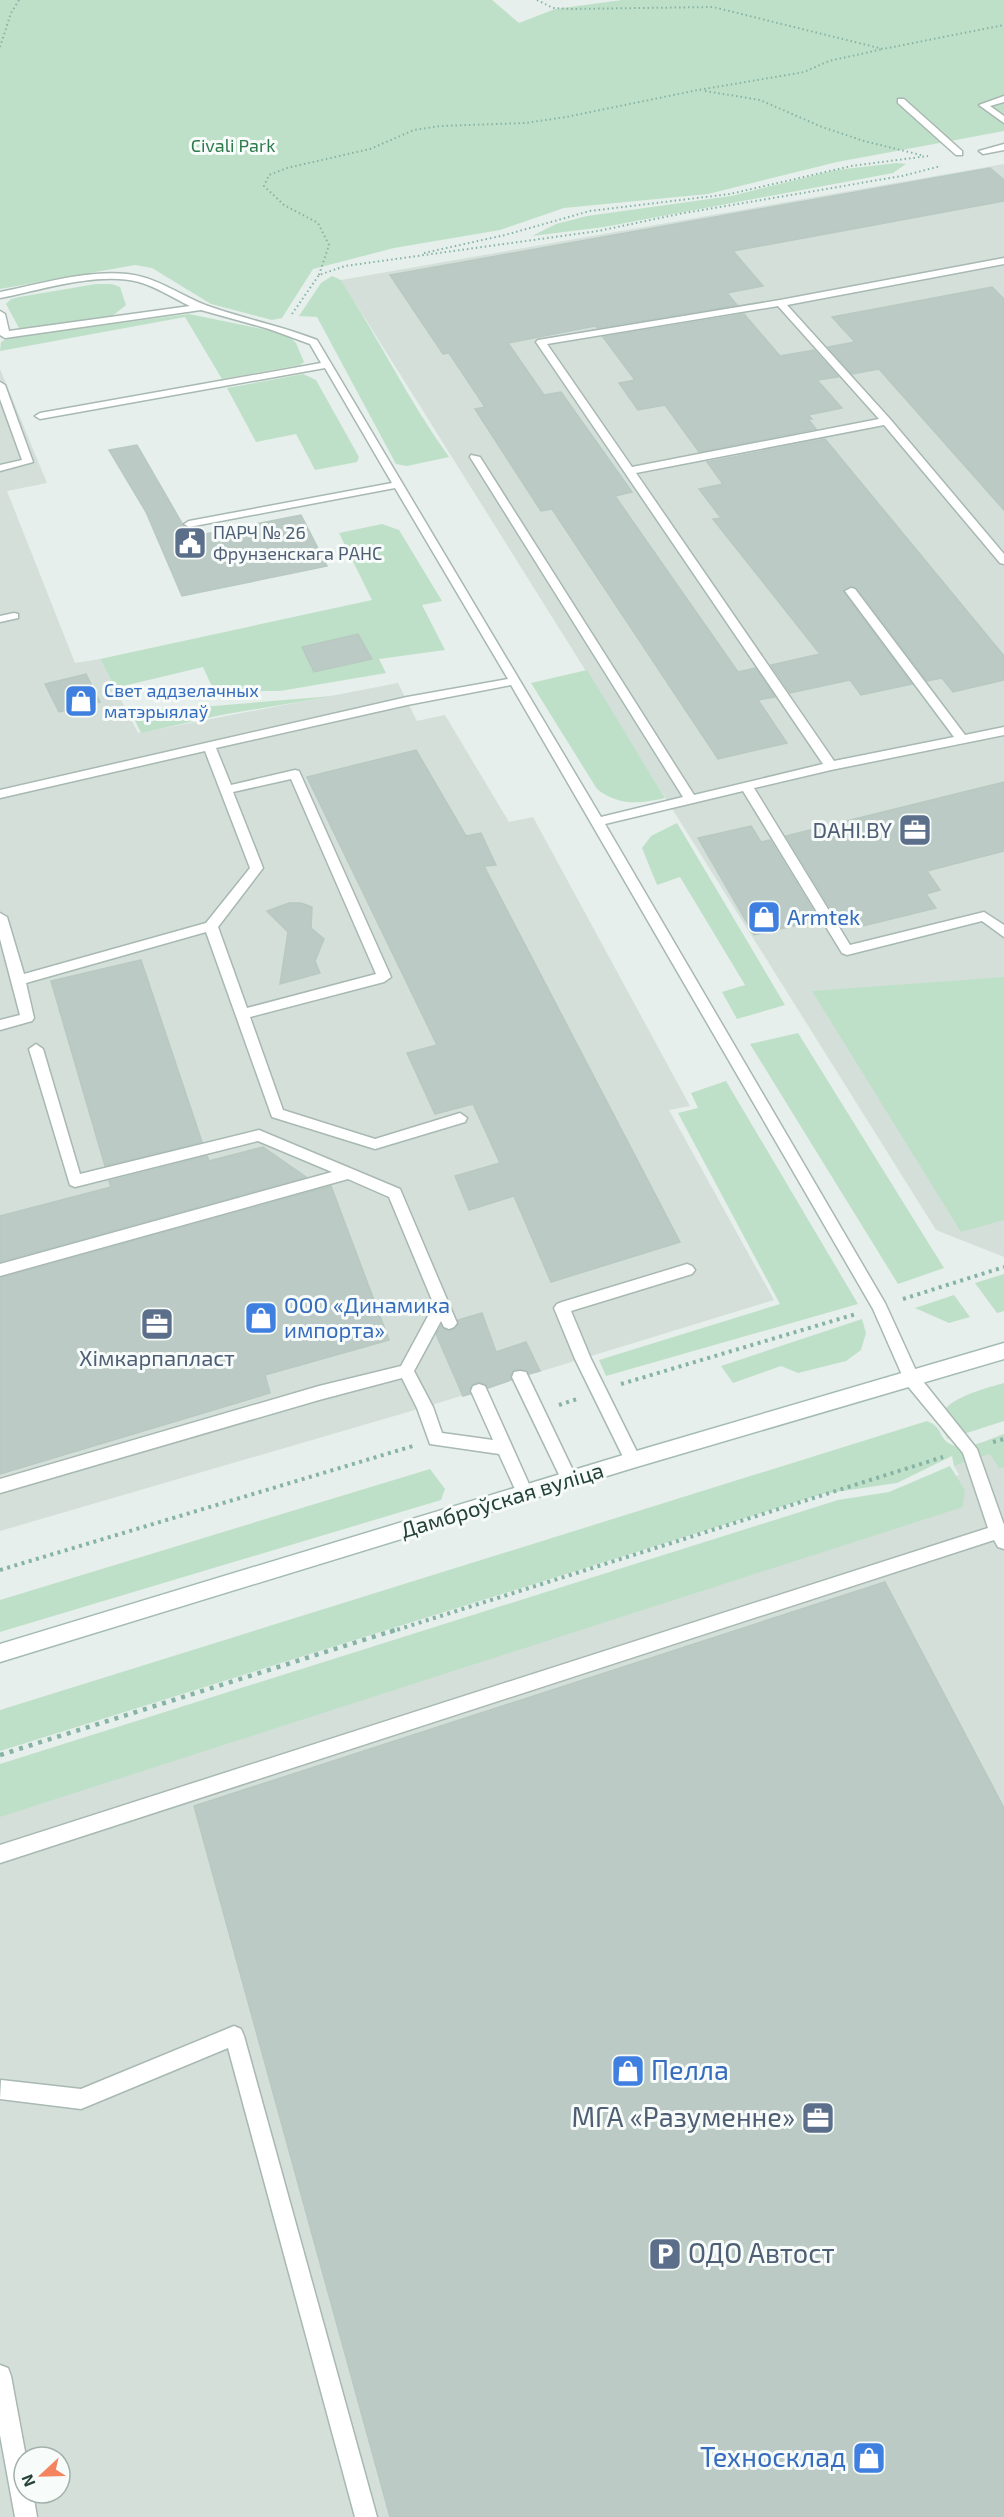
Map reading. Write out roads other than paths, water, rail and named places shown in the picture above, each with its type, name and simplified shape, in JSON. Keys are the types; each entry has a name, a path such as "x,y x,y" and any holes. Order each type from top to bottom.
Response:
{"street":[{"name":"Дамброўская вуліца","path":"0,1653 633,1460 1004,1351"}],"lane":[{"path":"1004,99 983,105 1004,120"},
{"path":"901,101 959,153"},
{"path":"983,151 1004,147"},
{"path":"831,766 541,342 780,303 1004,261"},
{"path":"0,295 85,280 127,277 147,280 202,307 281,328 314,342 880,1307 912,1378 969,1449 1001,1537 0,1854"},
{"path":"780,303 886,421 1004,561"},
{"path":"0,314 2,337 202,307"},
{"path":"40,416 327,365"},
{"path":"0,386 28,462 0,468"},
{"path":"628,471 886,421"},
{"path":"0,424 13,422"},
{"path":"475,457 691,800"},
{"path":"189,524 397,485"},
{"path":"851,591 962,740"},
{"path":"0,619 14,616"},
{"path":"0,794 418,698 514,681"},
{"path":"597,822 831,766 1004,731"},
{"path":"19,980 211,926 257,868 209,746"},
{"path":"227,790 295,774 384,977 242,1014"},
{"path":"746,786 847,950 984,916 1004,932"},
{"path":"0,917 19,980 27,1018 0,1024"},
{"path":"211,926 277,1113 375,1144 460,1118"},
{"path":"36,1049 75,1181 259,1135 395,1193 449,1323"},
{"path":"0,1270 349,1173"},
{"path":"633,1460 562,1308 687,1270"},
{"path":"0,1486 319,1393 406,1371 441,1306"},
{"path":"406,1371 424,1407 436,1439 505,1448"},
{"path":"520,1377 570,1481"},
{"path":"479,1391 525,1493"},
{"path":"0,2089 81,2098 234,2036 366,2517"},
{"path":"0,2376 26,2517"}],"place":[{"name":"ПАРЧ № 26 Фрунзенскага РАНС","path":"190,543"},
{"name":"Свет аддзелачных матэрыялаў","path":"81,701"},
{"name":"DAHI.BY","path":"915,830"},
{"name":"Armtek","path":"764,917"},
{"name":"ООО «Динамика импорта»","path":"261,1318"},
{"name":"Хімкарпапласт","path":"157,1324"},
{"name":"Пелла","path":"628,2071"},
{"name":"МГА «Разуменне»","path":"818,2118"},
{"name":"ОДО Автост","path":"665,2254"},
{"name":"Техносклад","path":"869,2458"}],"park label":[{"name":"Civali Park","path":"233,146"}]}
